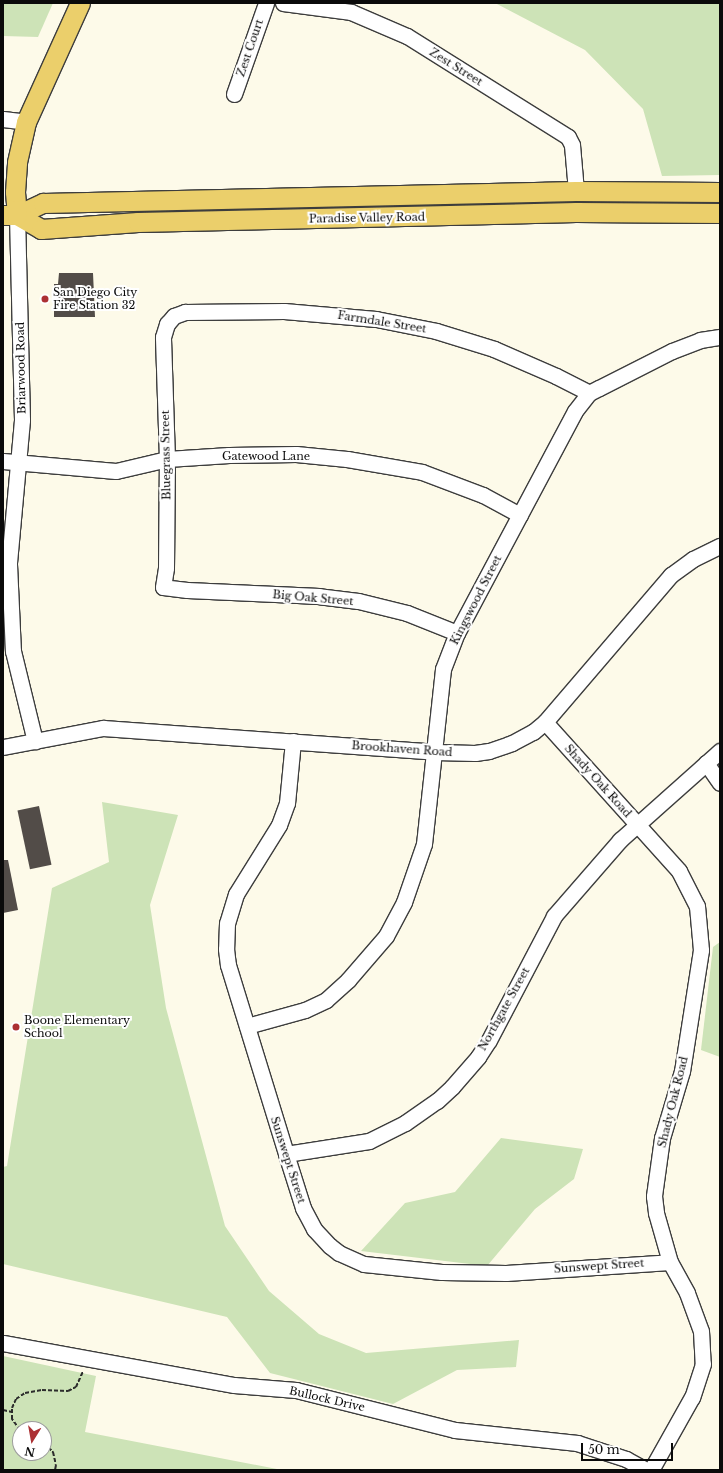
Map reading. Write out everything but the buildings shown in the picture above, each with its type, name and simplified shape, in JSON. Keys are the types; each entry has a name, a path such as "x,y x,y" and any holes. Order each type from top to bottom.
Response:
{"main road":[{"name":"Briarwood Road","path":"10,215 15,192 17,162 26,122 80,3"},
{"name":"Paradise Valley Road","path":"10,215 43,203 576,191 720,192"},
{"name":"Paradise Valley Road","path":"10,215 40,229 138,222 576,212 720,213"}],"street":[{"name":"Zest Court","path":"234,94 266,3"},
{"name":"Zest Street","path":"283,3 351,12 407,36 568,136 572,144 576,191"},
{"path":"3,119 26,122"},
{"name":"Briarwood Road","path":"10,215 22,420 9,564 13,651 35,742"},
{"name":"Farmdale Street","path":"167,324 174,316 185,312 284,311 376,319 436,332 494,349 556,376 589,393"},
{"name":"Bluegrass Street","path":"163,587 166,568 167,459 163,337 167,324"},
{"name":"Kingswood Street","path":"247,1026 305,1010 326,1000 348,980 386,936 404,902 424,844 443,669 457,633 575,411 589,393 672,351 700,340 720,337"},
{"name":"Gatewood Lane","path":"3,461 19,461 116,471 167,459 230,455 288,454 348,459 422,472 483,495 520,515"},
{"name":"Brookhaven Road","path":"3,747 103,728 435,752 475,753 488,751 512,743 533,732 545,722 671,575 693,559 720,546"},
{"name":"Big Oak Street","path":"163,587 187,590 320,596 358,601 407,613 457,633"},
{"name":"Shady Oak Road","path":"545,722 679,871 697,906 702,950 682,1071 662,1138 654,1196 656,1213 670,1262 687,1293 698,1320 703,1342 703,1364 692,1396 651,1470"},
{"name":"Sunswept Street","path":"293,741 287,803 278,825 236,894 227,923 226,949 228,965 286,1154 304,1208 314,1229 339,1253 364,1264 442,1272 506,1273 670,1262"},
{"name":"Northgate Street","path":"286,1154 369,1141 387,1133 416,1116 452,1087 474,1062 489,1040 554,916 606,855 638,824 720,751"},
{"path":"706,763 720,782"},
{"name":"Bullock Drive","path":"3,1343 234,1385 296,1390 454,1430 577,1442 626,1459 646,1470"}],"path":[{"path":"13,1421 12,1412 16,1399 25,1393 42,1390 68,1391 76,1387 81,1380 87,1358"},
{"path":"3,1410 12,1412"},
{"path":"52,1451 56,1465 55,1470"}],"green space":[{"path":"3,3 53,3 38,37 3,36"},
{"path":"495,3 720,3 720,175 662,176 643,109 585,50"},
{"path":"102,802 178,815 150,905 166,1008 225,1226 269,1291 319,1334 366,1353 519,1340 516,1367 457,1370 393,1404 270,1373 227,1317 3,1264 3,1167 7,1166 52,888 109,862"},
{"path":"720,942 720,1057 701,1050 713,947"},
{"path":"501,1138 583,1149 574,1179 535,1209 487,1266 361,1251 405,1203 455,1192"},
{"path":"3,1356 96,1376 85,1432 282,1470 3,1470"}],"place":[{"name":"San Diego City Fire Station 32","path":"45,299"},
{"name":"Boone Elementary School","path":"16,1027"}]}
